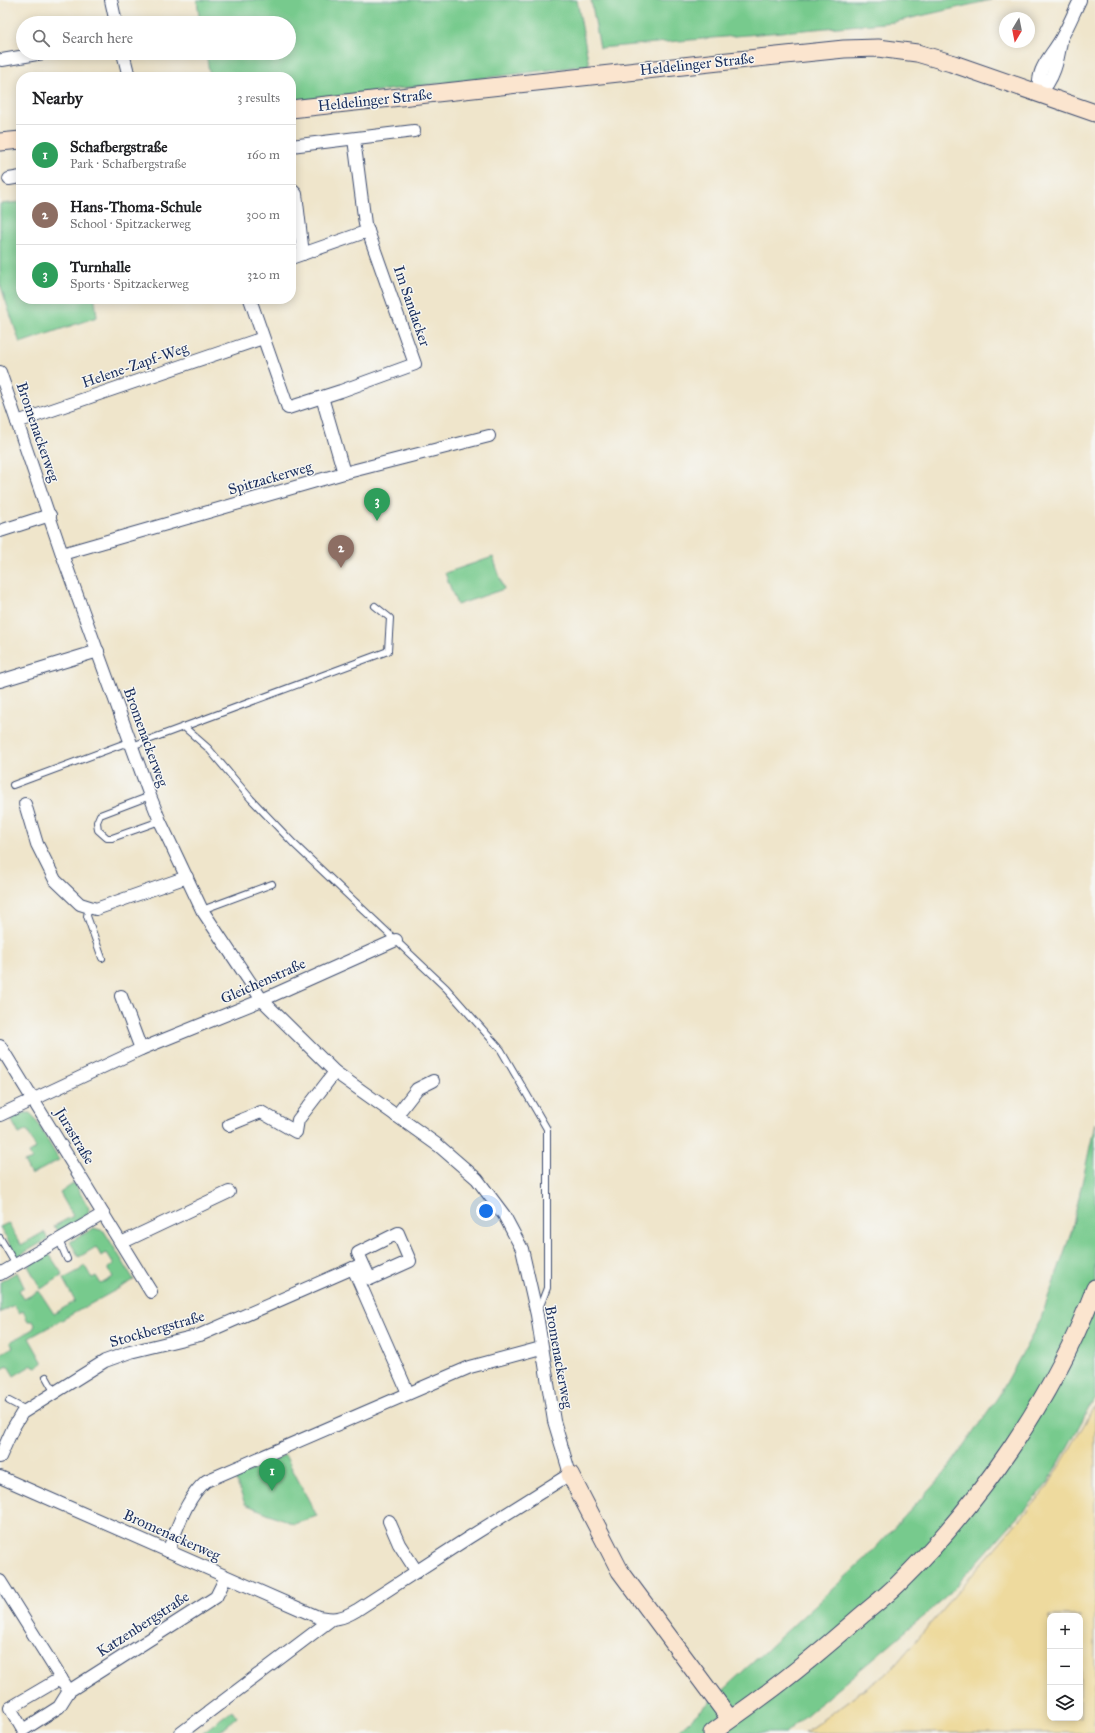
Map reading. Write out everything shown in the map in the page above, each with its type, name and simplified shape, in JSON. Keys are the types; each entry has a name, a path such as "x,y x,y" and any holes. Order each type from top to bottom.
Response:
{"street":[{"path":"111,0 114,16"},
{"path":"1039,94 1050,81 1058,59 1061,38 1080,0"},
{"name":"Heldelinger Straße","path":"296,108 844,49 878,48 917,53 951,63 1095,113"},
{"path":"2,60 16,58"},
{"path":"125,60 128,72"},
{"path":"296,145 414,131"},
{"path":"296,256 368,231 365,224 354,139"},
{"path":"0,142 16,140"},
{"path":"296,194 303,254"},
{"name":"Im Sandacker","path":"252,304 288,408 415,364 368,231"},
{"name":"Helene-Zapf-Weg","path":"17,422 263,338"},
{"name":"Bromenackerweg","path":"0,372 50,515 62,554 150,796 160,821 202,910 262,1000 335,1072 439,1146 477,1179 504,1215 522,1249 537,1315 541,1348 554,1421 570,1474 357,1610 343,1618 332,1619 318,1617 0,1476"},
{"path":"322,397 344,473"},
{"name":"Spitzackerweg","path":"62,554 344,473 489,436"},
{"path":"0,531 50,515"},
{"path":"0,681 98,651"},
{"path":"25,804 37,844 55,880 80,904 96,909 187,877"},
{"name":"Gleichenstraße","path":"0,1115 141,1049 262,1000 396,940"},
{"path":"121,996 141,1049"},
{"name":"Jurastraße","path":"0,1046 151,1292"},
{"path":"229,1125 261,1112 296,1132 298,1120 335,1072"},
{"path":"396,1116 417,1089 433,1081"},
{"path":"121,1242 229,1192"},
{"path":"0,1274 103,1214"},
{"name":"Stockbergstraße","path":"0,1457 18,1419 26,1410 105,1361 130,1352 200,1335 358,1266 408,1393"},
{"path":"712,1733 763,1696 826,1646 898,1584 957,1522 1008,1452 1050,1386 1088,1308 1095,1288"},
{"path":"168,1551 189,1502 206,1481 470,1367 541,1348"},
{"path":"570,1474 620,1571 730,1719"},
{"path":"389,1521 399,1544 417,1572"},
{"name":"Katzenbergstraße","path":"61,1678 10,1708 20,1731 59,1707 69,1691 216,1596 226,1577"},
{"path":"0,1581 69,1691"},
{"name":"Bromenackerweg","path":"181,1733 332,1619"}],"lane":[{"path":"13,785 123,744 132,746 388,651 390,618 375,606"},
{"path":"184,727 208,748 251,799 293,844 446,988 502,1050 547,1129 546,1288 537,1315"},
{"path":"150,796 100,815 96,822 98,830 107,838 112,838 160,821"},
{"path":"202,910 272,884"},
{"path":"88,906 87,916 102,958"},
{"path":"0,1238 16,1265"},
{"path":"59,1240 67,1259"},
{"path":"46,1377 55,1393"},
{"path":"9,1401 26,1410"}],"green space":[{"path":"197,0 577,0 589,65 296,101 296,72 209,72 207,60 296,60 296,16 199,16"},
{"path":"591,0 991,0 894,22 600,48"},
{"path":"16,202 16,304 96,304 97,317 20,343 0,284 0,204"},
{"path":"493,557 504,589 457,605 445,573"},
{"path":"24,1113 30,1113 34,1117 59,1160 31,1175 24,1162 32,1159 29,1153 36,1149 27,1130 19,1134 11,1119"},
{"path":"1095,1124 1095,1397 1048,1483 946,1597 785,1733 676,1733 865,1559 945,1473 1000,1394 1040,1321 1071,1233"},
{"path":"74,1183 89,1208 88,1214 58,1232 54,1226 73,1216 60,1193"},
{"path":"8,1223 21,1245 44,1232 48,1239 17,1257 0,1227"},
{"path":"94,1228 104,1231 134,1280 29,1338 43,1363 36,1367 32,1365 14,1376 8,1366 0,1370 0,1354 13,1347 10,1342 33,1329 35,1325 33,1321 28,1321 23,1311 19,1313 14,1305 0,1313 0,1282 17,1272 24,1287 19,1290 24,1299 39,1291 54,1314 75,1301 63,1279 80,1270 84,1265 92,1278 96,1276 101,1284 113,1277 108,1268 114,1264 107,1253 101,1256 96,1247 79,1257 70,1242"},
{"path":"49,1254 63,1275 41,1289 28,1266"},
{"path":"285,1455 317,1516 294,1524 245,1504 235,1478"},
{"path":"232,1710 237,1717 218,1733 202,1733"}],"sand":[{"path":"1095,1406 1095,1733 804,1733 890,1671 1048,1486"}],"place":[{"name":"Turnhalle","path":"377,521"},
{"name":"Hans-Thoma-Schule","path":"341,568"},
{"name":"Schafbergstraße","path":"272,1491"}]}
